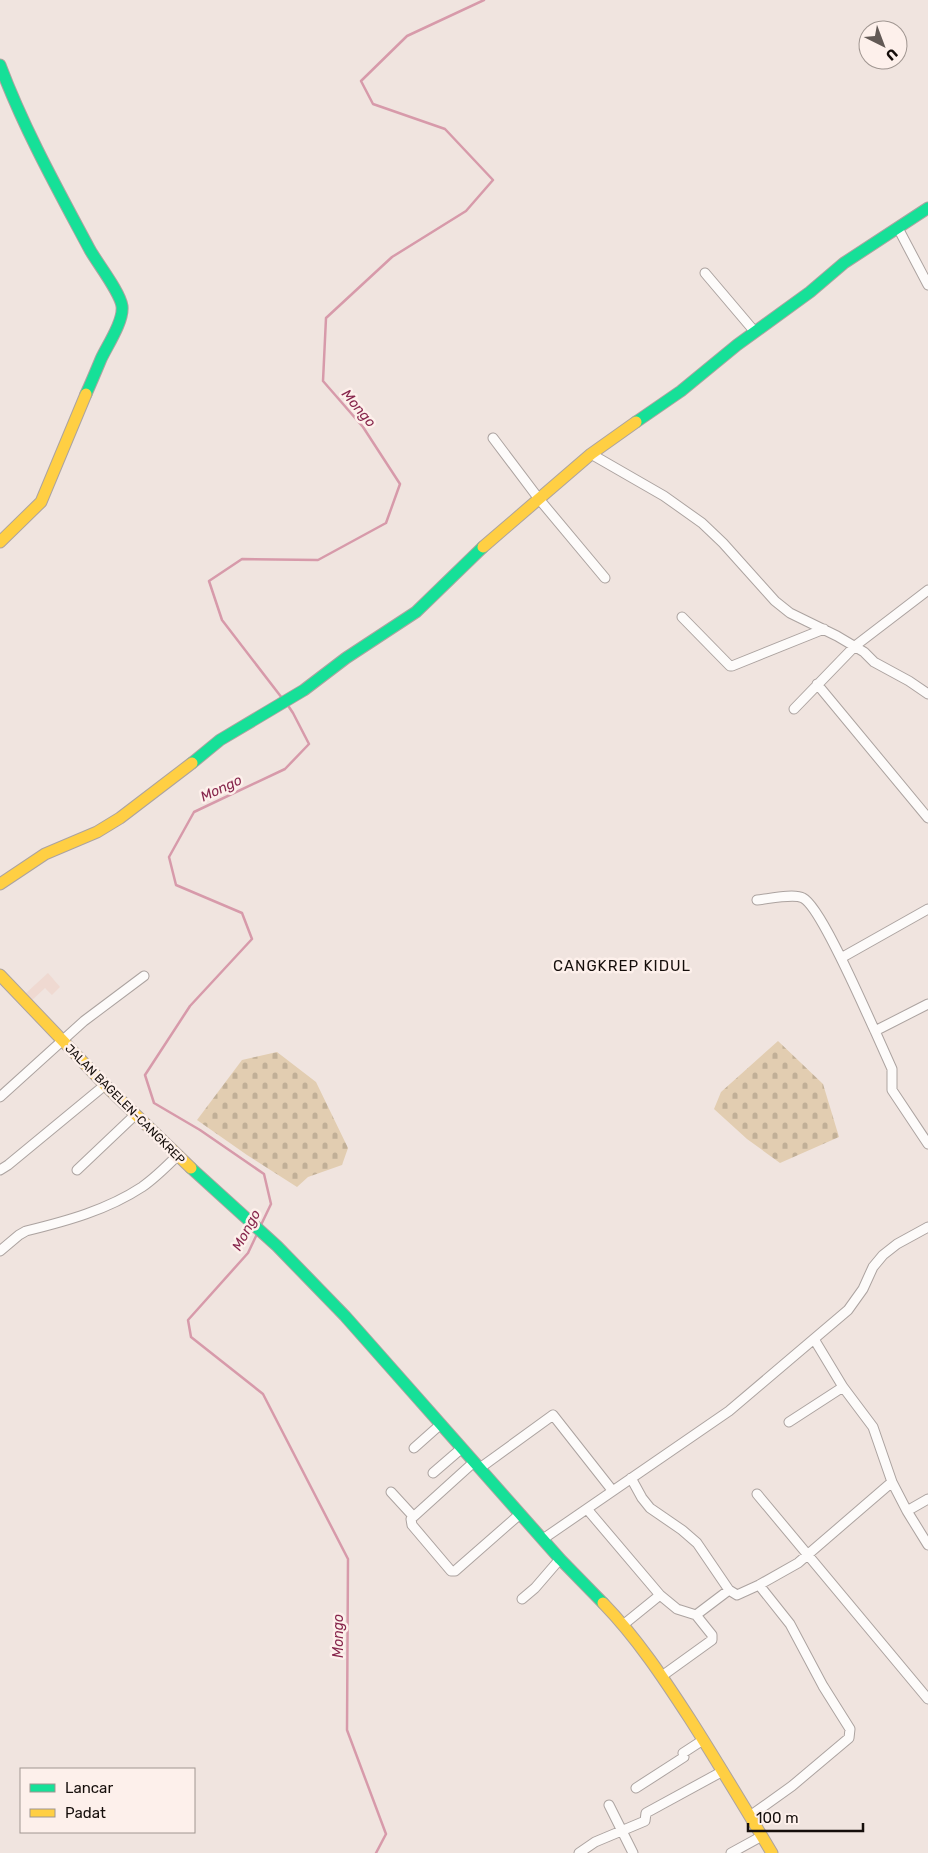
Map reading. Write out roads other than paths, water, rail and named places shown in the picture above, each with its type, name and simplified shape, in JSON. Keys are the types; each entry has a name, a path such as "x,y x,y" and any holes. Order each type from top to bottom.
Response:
{"street":[{"path":"0,65 7,84 50,173 95,259 118,296 122,307 120,320 100,361 41,502 0,542"},
{"path":"0,884 45,854 97,832 120,818 179,774 220,740 304,690 346,658 416,612 496,535 591,454 681,391 755,332 810,292 844,263 928,208"},
{"path":"898,228 928,285"},
{"path":"706,273 755,332"},
{"path":"493,438 539,499 605,578"},
{"path":"591,454 664,496 702,523 722,542 781,607 855,646 874,662 928,694"},
{"path":"794,709 855,646 928,590"},
{"path":"682,617 730,666 824,629"},
{"path":"817,684 924,806 928,818"},
{"path":"757,900 796,896 804,898 814,910 841,958 892,1069 892,1090 928,1144"},
{"path":"841,958 928,909"},
{"path":"0,1097 84,1021 144,976"},
{"name":"JALAN BAGELEN-CANGKREP","path":"1,978 61,1041 177,1156 277,1246 351,1323 560,1560 624,1625 662,1676 723,1770 772,1853"},
{"path":"875,1030 928,1004"},
{"path":"0,1170 105,1085"},
{"path":"77,1170 135,1115"},
{"path":"0,1251 26,1231 78,1218 113,1203 151,1180 177,1156"},
{"path":"543,1540 612,1490 729,1411 848,1310 863,1289 873,1267 883,1255 897,1244 928,1227"},
{"path":"814,1339 843,1387 873,1427 892,1482 928,1545"},
{"path":"789,1422 843,1387"},
{"path":"520,1514 453,1572 412,1525 411,1519 477,1465 553,1415 612,1490"},
{"path":"414,1448 441,1424"},
{"path":"433,1473 462,1448"},
{"path":"631,1478 650,1508 697,1543 729,1590 737,1594 789,1569 807,1556 892,1482"},
{"path":"391,1492 413,1516"},
{"path":"756,1494 928,1699"},
{"path":"907,1511 928,1500"},
{"path":"587,1508 660,1594 677,1609 696,1615 712,1635 712,1640 662,1676"},
{"path":"522,1598 535,1588 560,1560"},
{"path":"750,1816 792,1786 849,1738 850,1734 850,1728 823,1686 790,1624 759,1585"},
{"path":"696,1615 729,1590"},
{"path":"624,1625 660,1594"},
{"path":"636,1788 684,1757 683,1753 703,1740"},
{"path":"579,1853 594,1842 645,1821 646,1813 723,1770"},
{"path":"609,1805 632,1853"},
{"path":"731,1853 762,1836"}],"waterway":[{"name":"Mongo","path":"282,698 222,620 209,581 242,559 318,560 386,523 400,484 363,427 323,381 326,318 392,257 466,211 493,180 445,129 373,104 361,81 407,36 484,0"},
{"name":"Mongo","path":"260,1227 271,1204 264,1174 200,1130 154,1103 145,1075 190,1006 252,939 242,913 176,885 169,857 194,812 285,769 309,744 287,704"},
{"name":"Mongo","path":"257,1234 248,1253 188,1320 191,1337 263,1394 348,1559 347,1730 386,1834 376,1853"}],"district":[{"name":"CANGKREP KIDUL","path":"622,966"}]}
